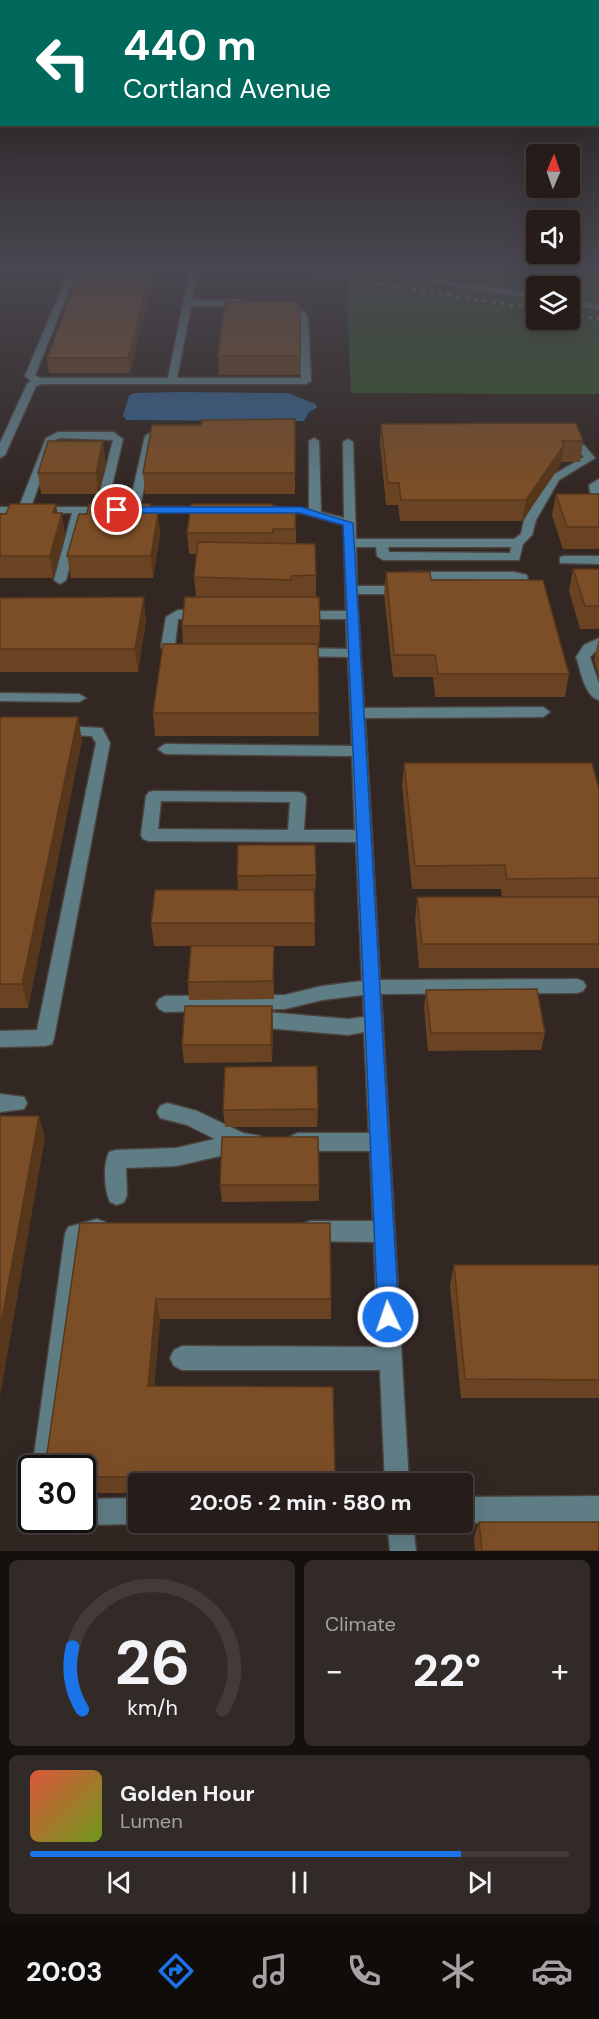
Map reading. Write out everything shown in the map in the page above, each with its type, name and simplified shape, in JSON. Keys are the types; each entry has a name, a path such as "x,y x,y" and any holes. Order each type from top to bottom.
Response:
{"street":[{"path":"39,382 30,376 43,343"},
{"path":"172,381 180,343"},
{"path":"0,455 3,439 32,384 39,382 306,381 305,343"},
{"path":"24,509 51,438 58,435 114,435 118,439 101,510"},
{"path":"134,510 150,436 182,436"},
{"path":"314,441 315,514"},
{"path":"348,442 351,590 396,1473"},
{"path":"382,543 383,556 515,557 517,543 526,535 530,520 555,478 590,458 580,447"},
{"path":"598,503 594,485 599,482"},
{"path":"0,510 217,510"},
{"path":"60,580 79,510"},
{"path":"265,510 301,510 348,523"},
{"path":"349,543 517,543"},
{"path":"564,560 599,560"},
{"path":"392,590 390,579 394,576 514,576 523,578 524,591 502,591"},
{"path":"351,590 414,590"},
{"path":"201,652 177,651 168,647 172,618 178,614 213,615"},
{"path":"283,615 353,615"},
{"path":"599,642 589,648 583,657 595,692 599,696"},
{"path":"284,652 355,653"},
{"path":"0,697 79,698"},
{"path":"358,713 543,712"},
{"path":"0,1039 45,1038 103,743 97,731 43,731"},
{"path":"165,749 360,751"},
{"path":"297,836 298,797 154,796 149,835 297,836 364,836"},
{"path":"165,1004 285,1002 322,993 372,987 577,986"},
{"path":"220,1020 286,1021 348,1027 374,1023"},
{"path":"167,1112 190,1117 242,1142"},
{"path":"117,1195 116,1159 176,1156 242,1142 379,1142"},
{"path":"45,1455 76,1234 93,1229 116,1229"},
{"path":"291,1231 384,1232"},
{"path":"182,1358 391,1359"},
{"path":"473,1509 599,1509"},
{"path":"96,1512 128,1511"},
{"path":"401,1533 403,1551"}],"green space":[{"path":"349,343 599,343 599,394 351,393"}],"water":[{"path":"134,393 288,393 316,404 317,408 309,412 304,421 126,420 123,415 129,396"}],"building":[{"path":"53,343 132,343 128,358 47,358"},
{"path":"220,343 300,343 300,356 218,356"},
{"path":"295,419 295,473 143,473 152,425 201,425 202,420"},
{"path":"576,423 583,441 562,441 564,445 526,500 401,500 399,483 388,483 381,424"},
{"path":"48,441 103,441 96,473 38,473"},
{"path":"556,494 599,494 599,527 567,527"},
{"path":"10,504 56,504 53,513 62,513 50,556 0,556 0,514 6,514"},
{"path":"89,504 151,504 149,513 158,513 151,556 67,556 79,514 87,514"},
{"path":"191,504 273,504 273,508 296,508 295,529 273,529 273,533 187,533"},
{"path":"198,542 315,544 316,575 291,576 291,580 194,577"},
{"path":"573,569 599,569 599,606 585,606"},
{"path":"386,572 430,572 431,580 543,580 569,674 438,674 435,655 394,655"},
{"path":"144,597 135,649 0,649 0,598"},
{"path":"185,597 319,597 320,626 182,626"},
{"path":"163,644 318,644 319,713 153,713"},
{"path":"0,717 78,717 22,984 0,984"},
{"path":"404,763 592,763 599,789 599,878 507,879 505,865 415,866"},
{"path":"238,845 315,845 316,875 237,876"},
{"path":"155,890 314,890 315,923 151,923"},
{"path":"417,897 599,897 599,944 422,944"},
{"path":"191,946 274,946 273,981 188,982"},
{"path":"537,989 545,1033 431,1033 426,990"},
{"path":"185,1006 272,1006 271,1045 182,1045"},
{"path":"317,1066 318,1109 223,1110 225,1067"},
{"path":"0,1116 39,1116 0,1329"},
{"path":"222,1137 318,1137 319,1185 220,1185"},
{"path":"80,1223 330,1223 331,1299 156,1299 148,1386 333,1387 335,1473 128,1473 128,1477 96,1477 96,1455 47,1455"},
{"path":"454,1265 599,1265 599,1380 465,1379"},
{"path":"479,1522 599,1522 599,1551 482,1551"}],"route":[{"path":"117,510 301,510 348,523 388,1317"}]}
